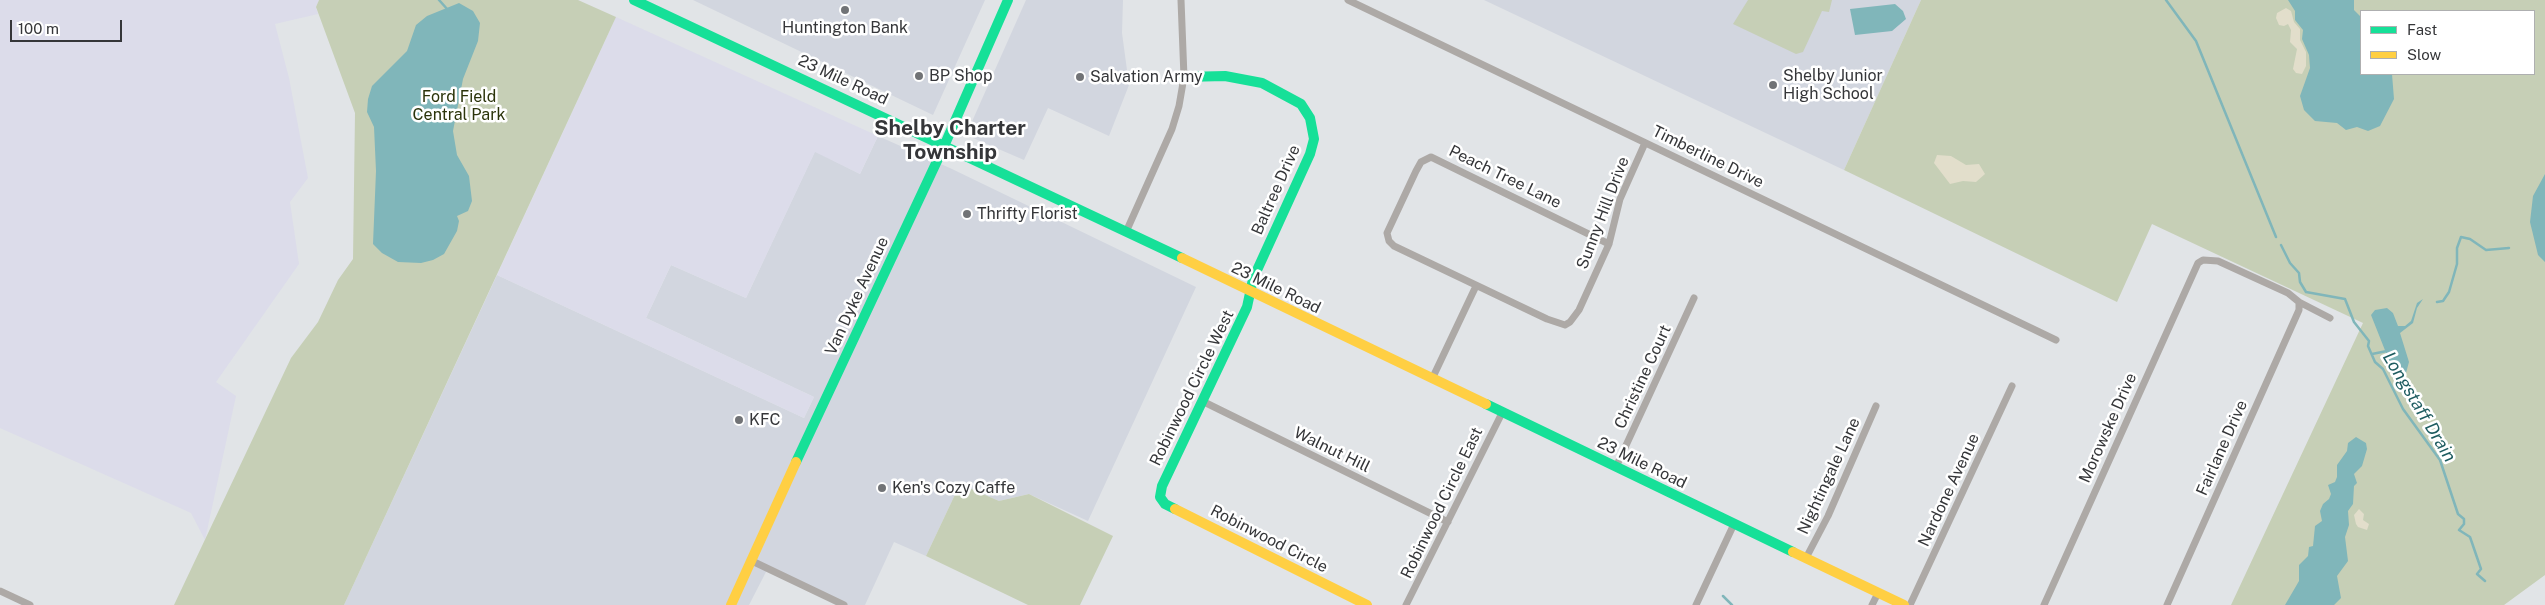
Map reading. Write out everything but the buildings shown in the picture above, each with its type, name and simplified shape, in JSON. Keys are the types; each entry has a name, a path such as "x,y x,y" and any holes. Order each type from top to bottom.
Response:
{"main road":[{"name":"23 Mile Road","path":"634,0 945,144 1904,605"},
{"name":"Van Dyke Avenue","path":"731,605 820,409 945,144 1008,0"},
{"name":"Baltree Drive","path":"1184,77 1225,76 1262,83 1300,104 1312,124 1314,139 1310,154 1253,279 1251,292"},
{"name":"Robinwood Circle West","path":"1160,497 1162,486 1204,402 1247,307 1251,292"},
{"name":"Robinwood Circle","path":"1160,497 1165,504 1367,605"}],"street":[{"path":"1126,232 1172,129 1184,77 1181,0"},
{"name":"Timberline Drive","path":"1348,0 2056,340"},
{"name":"Sunny Hill Drive","path":"1476,286 1547,319 1565,325 1575,317 1614,232 1620,199 1645,143"},
{"name":"Peach Tree Lane","path":"1476,286 1394,246 1387,237 1388,229 1416,170 1427,158 1439,159 1609,244"},
{"name":"Morowske Drive","path":"2044,605 2198,263 2203,260 2218,261 2288,293 2299,302"},
{"path":"1432,379 1476,286"},
{"name":"Christine Court","path":"1616,467 1694,298"},
{"path":"2299,302 2330,318"},
{"name":"Fairlane Drive","path":"2167,605 2299,310 2299,302"},
{"name":"Nardone Avenue","path":"1910,605 2012,386"},
{"name":"Walnut Hill","path":"1204,402 1448,522"},
{"name":"Nightingale Lane","path":"1806,558 1828,516 1876,406"},
{"name":"Robinwood Circle East","path":"1406,605 1502,413"},
{"path":"1696,605 1734,524"},
{"path":"752,561 844,605"},
{"path":"0,591 30,605"},
{"path":"1872,605 1878,592"}],"shaded area":[{"path":"0,0 319,0 316,7 318,14 275,24 289,78 308,178 290,202 299,264 216,382 236,396 205,540 191,513 0,428"},
{"path":"693,0 985,0 933,115"},
{"path":"1026,0 1123,0 1122,33 1129,85 1109,136 1048,108 1024,160 966,135"},
{"name":"Shelby Junior High School","path":"1484,0 1921,0 1844,170"},
{"path":"616,17 878,136 860,174 815,152 746,298 671,265 646,318 814,397 804,418 497,275"},
{"path":"878,136 952,169 1196,287 1088,521 1029,494 999,501 960,484 926,556 894,542 865,605 844,605 768,568 749,605 344,605 497,275 804,418 814,397 646,318 671,265 746,298 815,151 860,174"}],"green space":[{"name":"Ford Field Central Park","path":"319,0 578,0 616,17 344,605 174,605 291,358 318,322 338,280 353,259 355,113 316,7"},
{"path":"1748,0 1832,0 1829,12 1822,11 1803,52 1796,54 1733,24"},
{"path":"1921,0 2545,0 2545,575 2504,605 2231,605 2363,323 2152,224 2117,302 1844,170"},
{"path":"960,484 999,501 1029,494 1113,536 1080,605 1028,605 926,556"}],"sand":[{"path":"2286,8 2291,11 2294,22 2300,29 2300,40 2306,52 2306,66 2302,74 2296,73 2293,69 2297,49 2290,42 2291,30 2288,24 2284,26 2279,25 2276,18 2277,13"},
{"path":"1937,155 1951,156 1966,165 1979,164 1985,174 1976,182 1963,181 1950,184 1934,163"},
{"path":"2359,509 2364,514 2363,520 2369,524 2367,530 2358,527 2356,524 2354,515"}],"water":[{"path":"2288,0 2354,0 2354,10 2360,16 2360,75 2392,75 2394,99 2380,126 2368,131 2357,127 2346,130 2337,123 2315,121 2304,110 2300,96 2310,68 2309,55 2302,39 2303,30 2295,20 2295,11"},
{"path":"459,3 473,11 480,23 478,41 463,79 453,131 457,155 469,176 472,201 468,211 457,216 459,221 457,231 444,254 433,260 421,263 398,262 382,253 373,244 376,171 374,127 367,112 368,99 372,86 407,51 416,25 427,16"},
{"path":"1895,4 1903,11 1906,19 1892,31 1855,35 1850,9"},
{"path":"2545,174 2545,262 2538,255 2530,222 2533,196"},
{"path":"2423,299 2417,308 2413,323 2400,333 2409,362 2406,373 2400,378 2394,373 2371,315 2375,310 2387,308 2393,313 2398,326 2405,326 2411,321 2417,303"},
{"path":"2356,437 2366,443 2367,449 2362,466 2354,474 2357,483 2354,486 2353,504 2348,511 2349,525 2345,537 2348,561 2337,576 2341,598 2334,605 2285,605 2299,581 2299,565 2308,556 2309,547 2313,546 2315,526 2322,521 2320,511 2331,494 2328,485 2335,482 2337,465 2347,451 2348,443"}],"waterway":[{"path":"439,0 448,10"},
{"name":"Longstaff Drain","path":"2166,0 2196,41 2276,237"},
{"path":"2437,302 2443,301 2449,292 2457,264 2457,248 2461,237 2470,239 2486,250 2509,248"},
{"name":"Longstaff Drain","path":"2281,245 2290,263 2299,273 2300,282 2306,292 2345,299 2354,322 2369,341 2368,346 2375,362 2383,369 2403,409 2440,460 2458,514 2464,519 2464,524 2459,530 2470,537 2481,569 2477,574 2485,581"},
{"path":"2372,354 2387,351"},
{"path":"1723,596 1732,605"}],"traffic: fast":[{"path":"634,0 1182,258"},
{"path":"796,462 945,144 1008,0"},
{"path":"1175,509 1165,504 1160,497 1162,486 1247,307 1253,279 1310,154 1314,139 1310,118 1301,104 1262,83 1225,76 1184,77"},
{"path":"1486,404 1793,552"}],"traffic: slow":[{"path":"1182,258 1486,404"},
{"path":"731,605 796,462"},
{"path":"1175,509 1367,605"},
{"path":"1793,552 1904,605"}],"place":[{"name":"Huntington Bank","path":"845,10"},
{"name":"BP Shop","path":"919,76"},
{"name":"Salvation Army","path":"1080,77"},
{"name":"Shelby Junior High School","path":"1773,85"},
{"name":"Thrifty Florist","path":"967,214"},
{"name":"KFC","path":"739,420"},
{"name":"Ken's Cozy Caffe","path":"882,488"}],"district":[{"name":"Shelby Charter Township","path":"950,141"}]}
